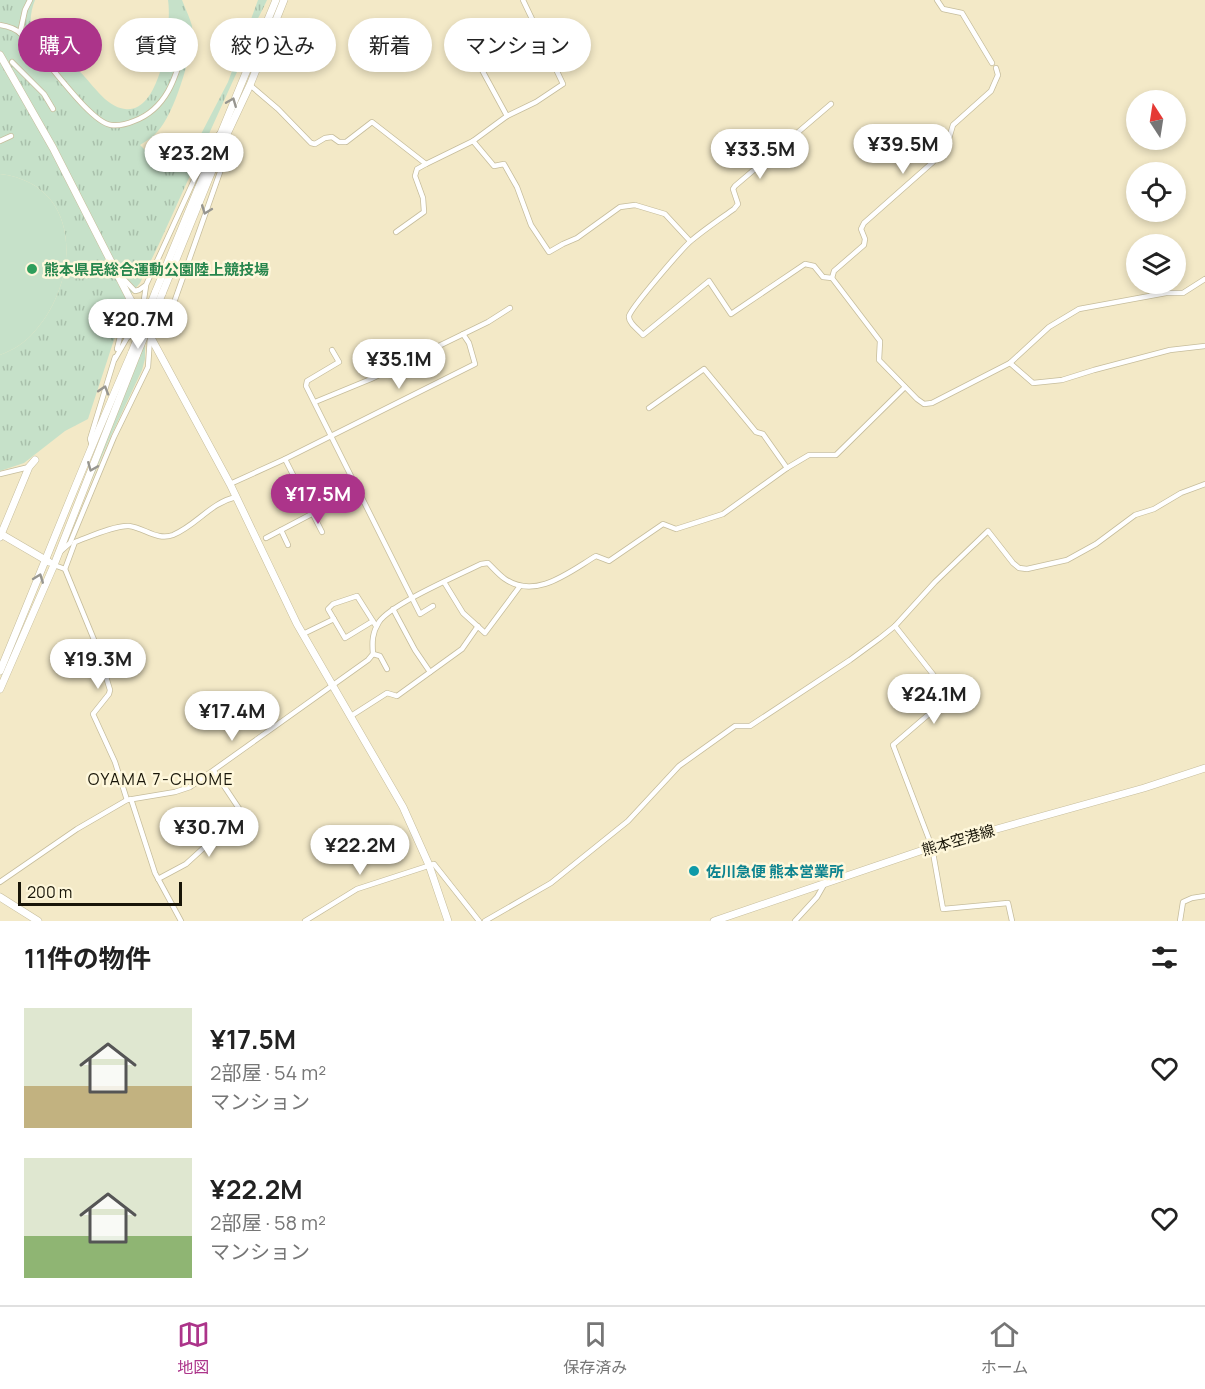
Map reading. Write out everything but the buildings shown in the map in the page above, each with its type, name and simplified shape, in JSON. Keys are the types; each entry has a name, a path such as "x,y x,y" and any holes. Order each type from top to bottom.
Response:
{"street":[{"path":"23,18 30,0"},
{"path":"0,689 54,565 135,353 276,0"},
{"path":"141,318 146,285 211,143 224,133 250,85 284,0"},
{"path":"396,232 424,212 423,198 415,176 417,169 473,141 507,116 536,102 563,84 524,0"},
{"path":"832,278 834,271 864,246 865,238 861,229 864,223 926,170 948,142 953,125 991,91 998,75 962,14 943,9 937,0"},
{"path":"0,25 18,32"},
{"path":"0,55 53,148 129,297 230,484 303,634 404,807 429,865 448,921"},
{"path":"12,62 44,94 53,109"},
{"path":"55,72 93,114 109,125 127,124 140,119 158,107 172,88 177,72"},
{"path":"483,72 507,116"},
{"path":"250,85 278,109 311,143 315,144 332,137 339,142 346,142 372,122 426,164"},
{"path":"831,104 735,186 733,189 738,204 734,209 690,241 661,277 646,290 629,316 630,321 643,335 708,281 731,314 805,264 814,266 823,277 832,278 880,341 879,360 924,404 932,403 1010,363 1049,327 1079,309 1166,293 1183,293 1205,279"},
{"path":"115,359 127,338 136,332 148,331 170,314 225,158 224,133"},
{"path":"0,141 11,136"},
{"path":"473,141 494,166 504,164 517,187 531,225 549,252 577,238 620,207 635,205 664,214 690,241"},
{"path":"116,270 135,291 146,285"},
{"path":"92,446 90,439 115,359 129,297"},
{"path":"315,402 371,379 488,322 510,308"},
{"path":"57,555 69,543 114,437 148,367 148,331"},
{"path":"230,484 475,364 469,343 463,334"},
{"path":"1010,363 1033,383 1062,380 1170,350 1205,346"},
{"path":"332,350 339,362 306,381 306,386 359,489 411,599 420,614 433,606"},
{"path":"0,671 92,446 135,353"},
{"path":"649,408 704,369 756,432 763,434 787,468"},
{"path":"373,654 372,638 375,624 357,596 333,604 328,609 345,638 375,624 393,609 411,599 481,564 488,563 505,579 520,586 538,587 552,582 596,556 609,561 663,524 676,529 723,514 809,455 836,455 905,387"},
{"path":"285,459 322,532"},
{"path":"35,460 29,467 0,535 45,561 65,569"},
{"path":"0,474 29,467"},
{"path":"485,921 551,883 628,821 680,766 735,726 750,726 850,660 895,626 935,582 988,531 1013,563 1019,568 1027,569 1067,560 1096,544 1135,515 1154,509 1181,493 1205,484"},
{"path":"266,538 359,489"},
{"path":"181,921 158,879 116,762 93,714 109,694 108,683 97,647 65,569 75,542 120,527 130,526 162,537 174,534 223,500 236,497"},
{"path":"281,530 288,545"},
{"path":"444,582 463,613 485,633 520,586"},
{"path":"393,609 430,672"},
{"path":"303,634 334,619"},
{"path":"351,716 387,693 397,696 462,649 478,626"},
{"path":"895,626 950,696 892,745 932,847 943,909 1008,903 1012,921"},
{"path":"0,882 77,829 129,800 190,787 256,738 333,686 373,654"},
{"path":"373,654 380,656 387,669"},
{"name":"熊本空港線","path":"714,921 932,847 1144,788 1205,768"},
{"path":"158,879 186,864 242,813 214,771"},
{"path":"305,921 357,889 434,864 479,921"},
{"path":"795,921 817,897 826,882"},
{"path":"1180,921 1183,902 1205,896"},
{"path":"0,897 38,921"}],"green space":[{"path":"0,0 35,0 31,18 18,18 18,72 80,72 111,104 125,109 138,107 148,98 160,72 185,72 177,97 164,123 154,135 140,145 157,162 160,153 186,163 232,72 237,72 159,244 140,283 128,297 88,419 65,431 24,463 0,471 0,355 27,340 49,311 60,288 66,263 66,238 60,215 47,196 27,182 0,174"},
{"path":"168,0 182,0 189,18 169,18"},
{"path":"258,0 267,0 258,18 251,18"},
{"name":"熊本県民総合運動公園陸上競技場","path":"0,174 27,182 47,196 60,215 66,238 66,263 60,288 49,311 34,332 27,340 0,355"},
{"path":"145,344 142,370 65,542"}],"place":[{"name":"熊本県民総合運動公園陸上競技場","path":"32,269"},
{"name":"佐川急便 熊本営業所","path":"694,871"}],"district":[{"name":"OYAMA 7-CHOME","path":"161,779"}]}
